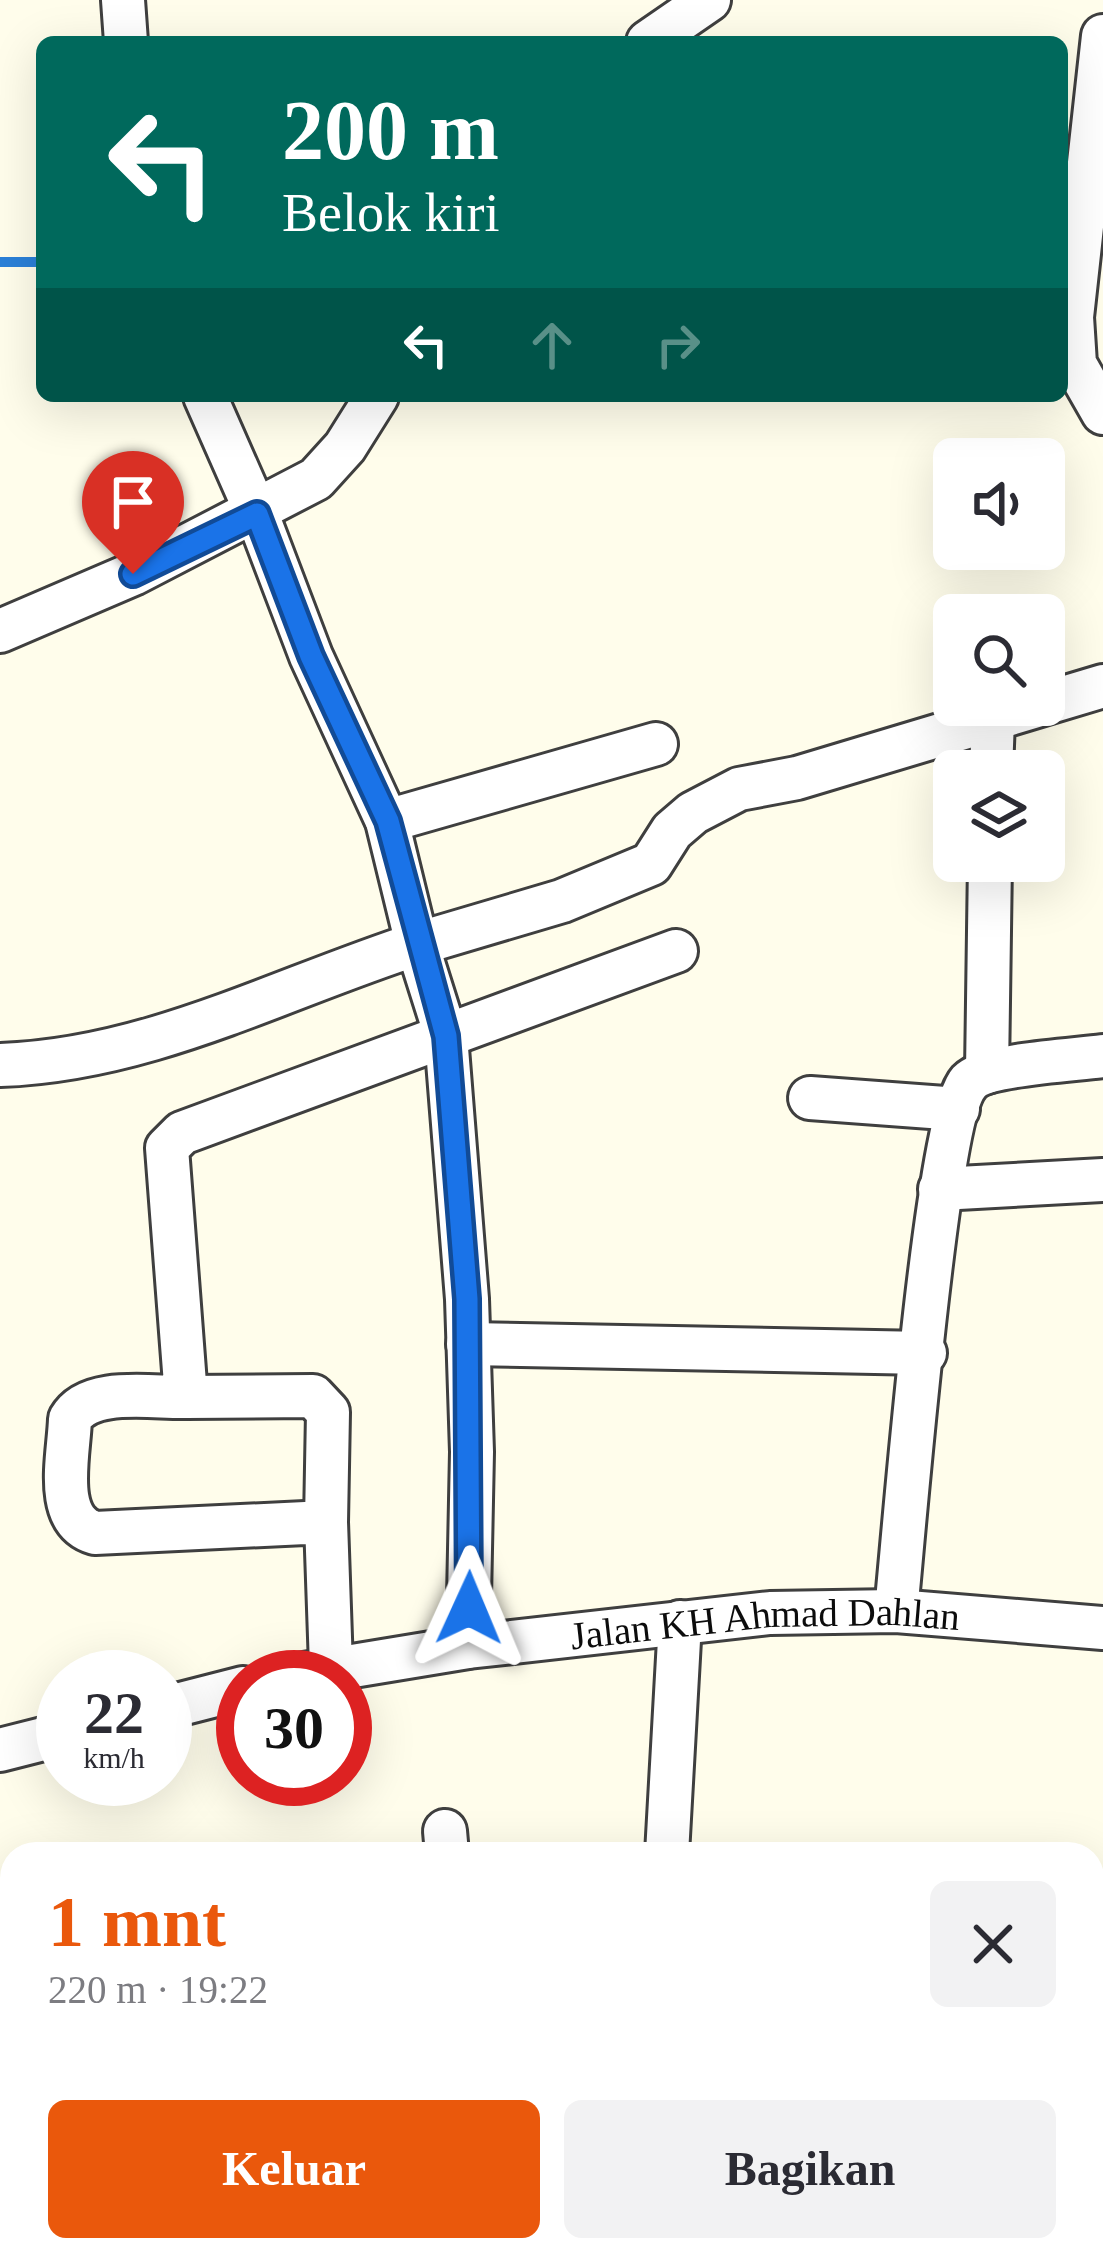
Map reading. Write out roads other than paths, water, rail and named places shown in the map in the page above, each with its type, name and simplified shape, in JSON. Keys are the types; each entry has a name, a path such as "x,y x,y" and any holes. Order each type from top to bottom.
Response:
{"street":[{"path":"123,0 126,36"},
{"path":"657,36 709,0"},
{"path":"1103,36 1072,317 1075,364 1103,413"},
{"path":"208,402 311,656 388,821 417,944 446,1036 468,1344 468,1647"},
{"path":"0,631 257,514 316,479 345,447 373,402"},
{"path":"1065,698 1103,686"},
{"path":"0,1065 104,1054 215,1022 417,944 562,901 651,864 672,831 728,794 971,726"},
{"path":"388,821 656,745"},
{"path":"987,1072 989,882"},
{"path":"186,1397 167,1148 182,1133 676,951"},
{"path":"896,1611 940,1189 967,1084 987,1072 1103,1056"},
{"path":"809,1098 958,1109"},
{"path":"940,1189 1103,1180"},
{"path":"468,1344 925,1353"},
{"path":"326,1522 95,1533 78,1526 68,1505 70,1419 78,1407 92,1400 313,1396 322,1402 328,1412 330,1650"},
{"name":"Jalan KH Ahmad Dahlan","path":"372,1660 791,1611 896,1611 1103,1628"},
{"path":"668,1842 680,1622"},
{"path":"0,1750 36,1741"}],"waterway":[{"path":"0,262 36,262"}]}
